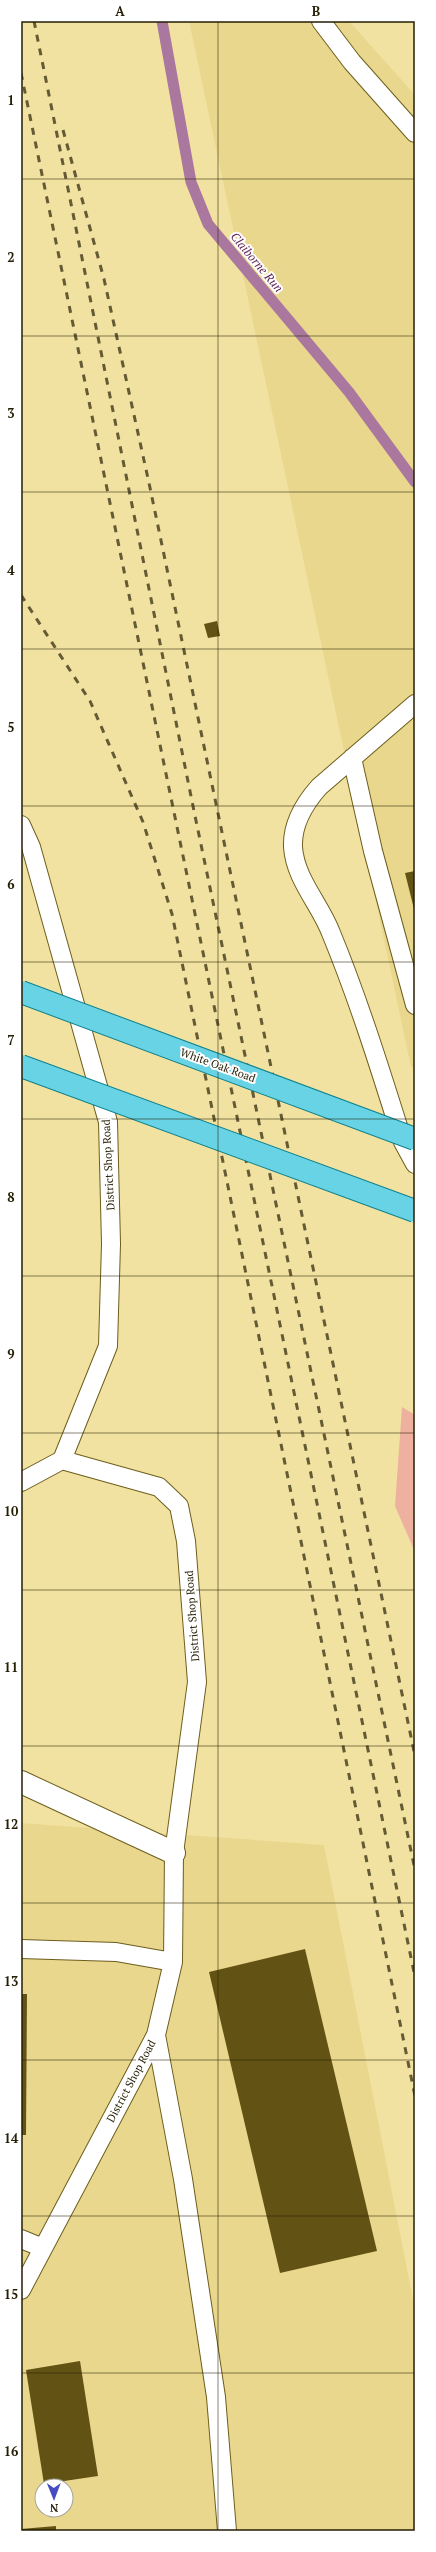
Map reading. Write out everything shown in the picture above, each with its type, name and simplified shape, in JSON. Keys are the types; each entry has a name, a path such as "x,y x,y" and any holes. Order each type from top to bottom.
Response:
{"main road":[{"name":"White Oak Road","path":"21,992 415,1139"},
{"path":"21,1066 415,1212"}],"street":[{"path":"21,1782 174,1853"}],"lane":[{"path":"321,21 352,62 415,133"},
{"path":"415,704 319,787 306,803 295,826 293,847 298,872 330,930 355,992 404,1142 415,1164"},
{"path":"352,758 373,851 415,1005"},
{"name":"District Shop Road","path":"21,825 31,847 108,1122 111,1244 108,1346 62,1460 158,1487 179,1506 186,1542 197,1682 174,1853 173,1962 156,2035 21,2290"},
{"path":"21,1482 62,1460"},
{"path":"21,1949 116,1952 173,1962"},
{"path":"156,2035 183,2179 216,2397 227,2531"},
{"path":"21,2239 43,2248"}],"shaded area":[{"path":"189,21 349,21 415,95 415,1068 411,1067"},
{"path":"402,1407 415,1415 415,1552 395,1506"},
{"path":"21,1823 324,1845 415,2310 415,2531 21,2531"}],"building":[{"path":"217,621 220,636 208,638 204,624"},
{"path":"415,871 415,909 414,909 405,873"},
{"path":"305,1949 377,2251 280,2273 209,1972"},
{"path":"21,1994 27,1994 26,2135 21,2135"},
{"path":"80,2361 98,2476 74,2480 74,2478 43,2478 26,2370"},
{"path":"56,2526 56,2531 21,2531 21,2529"}],"waterway":[{"name":"Claiborne Run","path":"162,21 191,182 208,224 349,392 415,482"}],"railway":[{"path":"34,21 194,811 415,1870"},
{"path":"21,73 415,1977"},
{"path":"63,130 104,279 149,483 415,1756"},
{"path":"21,595 90,701 143,822 172,914 415,2096"}]}
